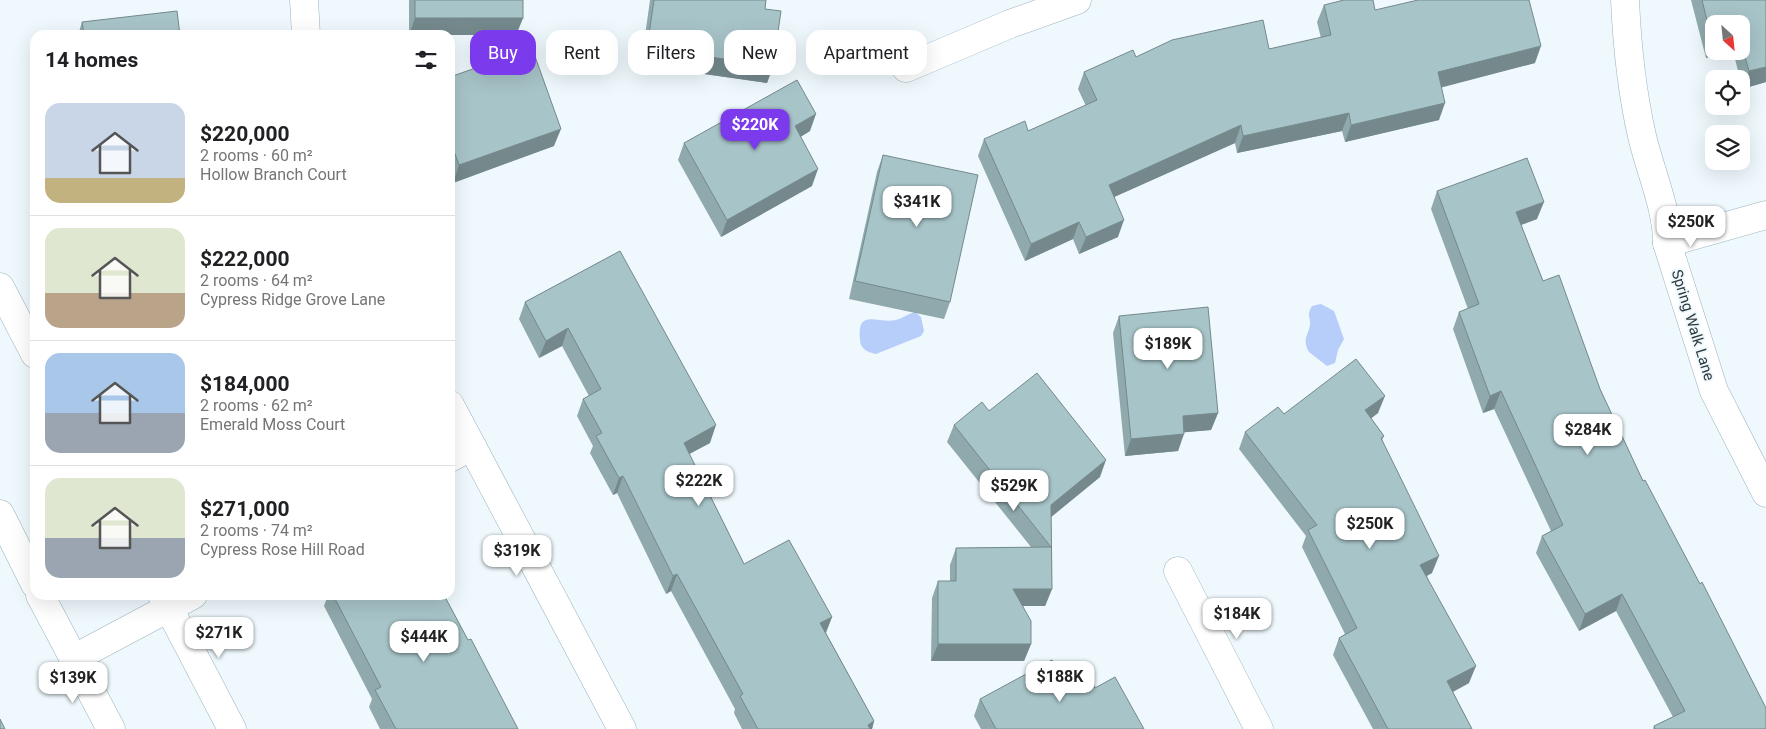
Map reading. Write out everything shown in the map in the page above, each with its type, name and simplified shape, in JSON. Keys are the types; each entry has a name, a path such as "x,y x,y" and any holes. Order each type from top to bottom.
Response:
{"street":[{"path":"304,0 306,30"},
{"path":"927,59 1010,24 1077,0"},
{"name":"Spring Walk Lane","path":"1625,0 1627,44 1642,135 1667,226 1667,243 1714,391 1766,493"},
{"path":"1667,243 1766,215"},
{"path":"0,287 30,344"},
{"path":"455,426 461,452 622,729"},
{"path":"0,514 30,574"},
{"path":"1178,571 1259,729"},
{"path":"43,600 110,729"},
{"path":"73,659 165,602 232,729"}],"water":[{"path":"1321,304 1334,311 1344,339 1338,350 1335,363 1327,366 1309,352 1306,344 1310,325 1310,309 1312,306"},
{"path":"915,312 921,317 924,331 921,336 876,354 863,348 860,342 860,329 865,320 896,320"}],"building":[{"path":"415,0 523,0 523,18 415,18"},
{"path":"654,0 766,0 765,9 781,11 778,30 724,30 724,59 714,58 714,30 650,30"},
{"path":"1344,0 1373,0 1375,10 1418,0 1529,0 1541,46 1438,72 1445,103 1351,125 1349,113 1243,136 1241,125 1109,185 1124,220 1086,237 1079,222 1031,244 984,139 1025,121 1028,131 1097,100 1084,72 1133,50 1136,57 1172,40 1263,20 1269,49 1331,35 1324,5"},
{"path":"1702,0 1766,0 1766,67 1749,70 1746,60 1750,60 1750,15 1706,15"},
{"path":"177,11 179,30 83,30 82,22"},
{"path":"536,59 561,129 459,165 455,154 455,75 470,70 470,75 536,75"},
{"path":"797,80 816,114 795,126 818,169 727,220 684,143"},
{"path":"883,155 978,175 950,302 855,281"},
{"path":"1527,158 1544,202 1516,212 1543,281 1559,275 1600,389 1643,481 1645,480 1700,584 1702,582 1766,708 1766,729 1655,729 1654,726 1685,711 1622,594 1585,614 1542,536 1563,525 1501,391 1490,396 1459,312 1479,304 1437,191"},
{"path":"620,251 716,425 684,443 744,564 789,540 832,617 820,623 874,721 868,725 870,729 758,729 740,696 743,694 677,574 673,576 623,476 619,478 596,436 602,433 583,399 601,389 568,328 546,341 525,302"},
{"path":"1208,307 1218,413 1183,416 1184,434 1131,439 1119,316"},
{"path":"1356,359 1385,396 1365,410 1384,436 1381,438 1439,556 1420,565 1476,666 1447,681 1472,729 1388,729 1339,638 1357,628 1308,530 1317,525 1245,432 1278,407 1284,414"},
{"path":"1037,373 1106,460 1051,505 1052,589 1013,589 1031,621 1031,644 938,644 938,581 956,581 956,548 1051,547 954,425 982,402 989,411"},
{"path":"336,600 447,600 468,640 471,639 518,729 396,729 375,690 381,687"},
{"path":"1052,660 1061,677 1084,665 1095,688 1115,677 1144,729 996,729 980,699"},
{"path":"0,719 5,729 0,729"}]}
